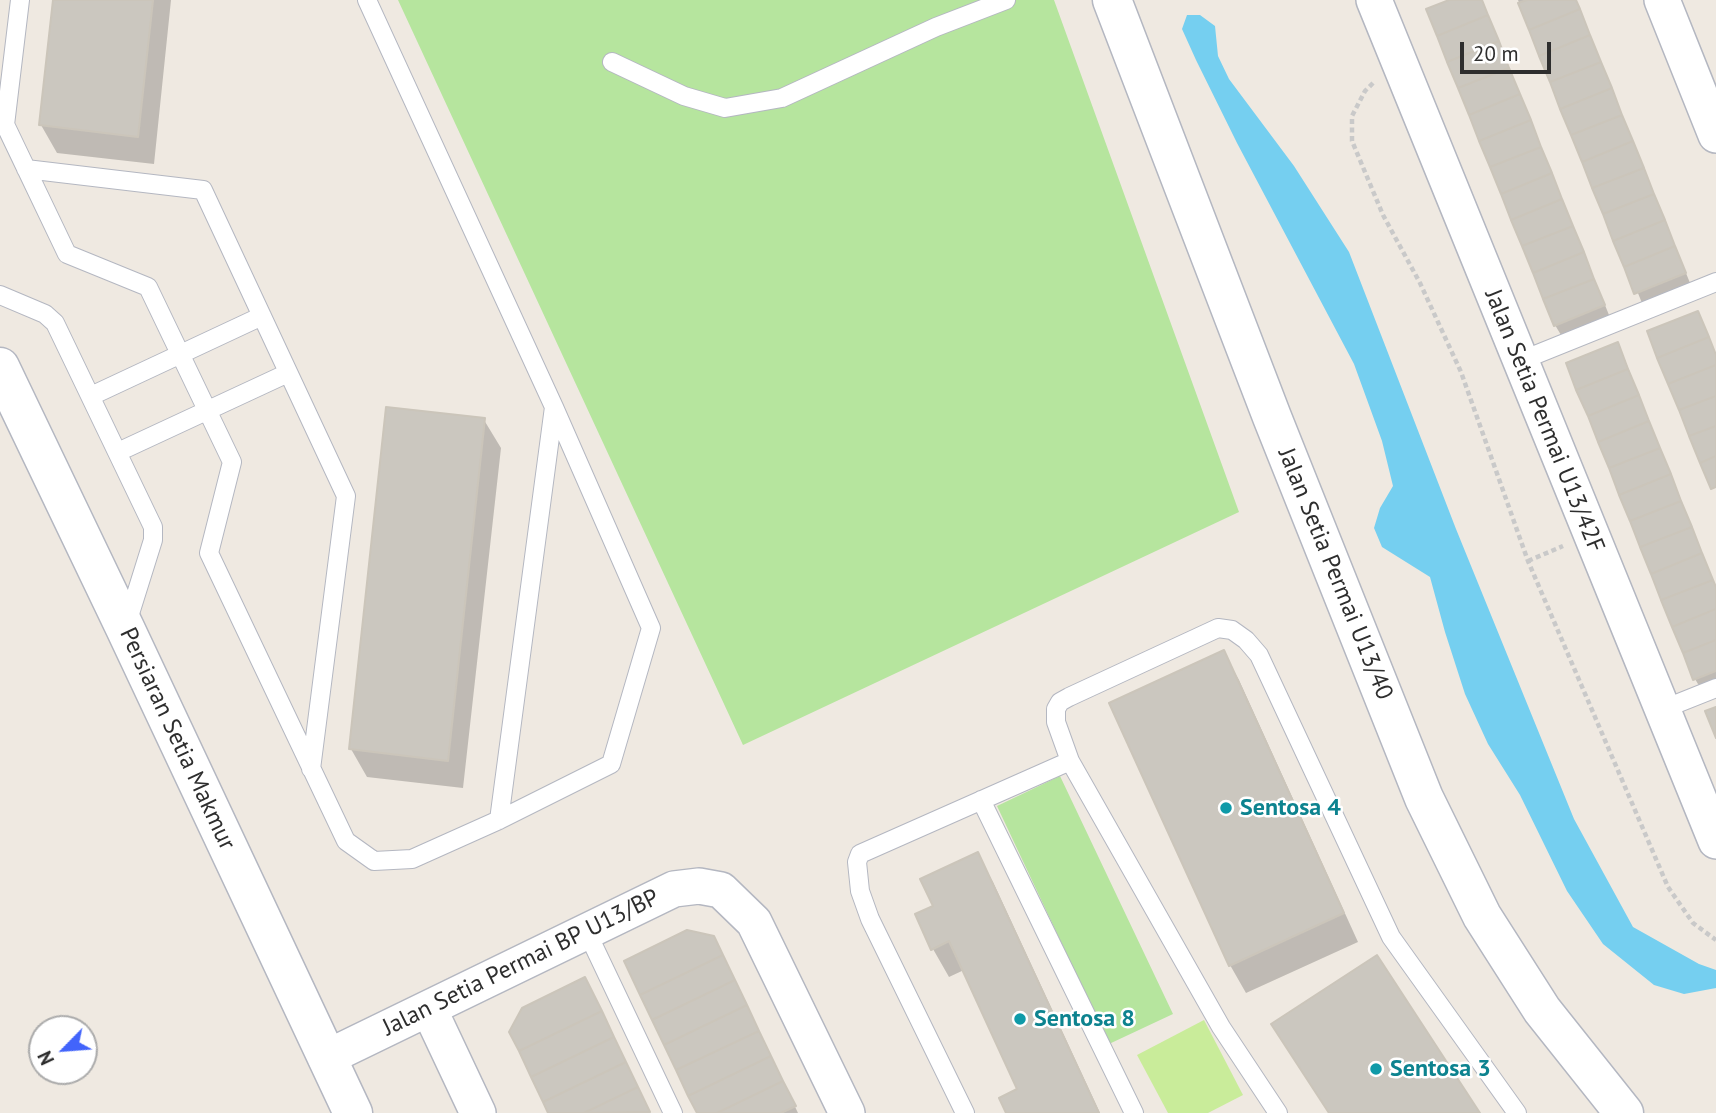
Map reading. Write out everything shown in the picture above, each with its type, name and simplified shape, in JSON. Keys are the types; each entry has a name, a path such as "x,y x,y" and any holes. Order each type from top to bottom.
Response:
{"street":[{"name":"Jalan Setia Permai U13/40","path":"1112,0 1272,417 1424,798 1495,937 1542,1010 1624,1113"},
{"name":"Jalan Setia Permai U13/42F","path":"1374,0 1716,841"},
{"path":"1662,0 1716,135"},
{"name":"Persiaran Setia Makmur","path":"0,367 353,1113"},
{"name":"Jalan Setia Permai BP U13/BP","path":"326,1059 674,889 699,886 721,890 754,922 847,1113"},
{"path":"429,1009 478,1113"}],"lane":[{"path":"20,0 3,119 67,254 148,287 232,462 209,553 346,841 374,861 412,859 499,820 611,764 651,628 554,407 367,0"},
{"path":"612,62 684,96 725,108 782,98 936,27 1006,0"},
{"path":"26,169 203,190 346,496 311,769"},
{"path":"1520,361 1716,282"},
{"path":"0,295 45,314 55,323 153,527 153,540 125,628"},
{"path":"91,396 262,317"},
{"path":"118,453 288,373"},
{"path":"499,820 554,407"},
{"path":"1278,1113 1221,1027 1070,761 1056,722 1056,709 1060,702 1218,628 1233,630 1259,655 1391,937 1517,1113"},
{"path":"1661,710 1716,688"},
{"path":"965,1113 870,919 860,891 857,862 860,854 1070,761"},
{"path":"981,800 1134,1113"},
{"path":"587,932 673,1113"}],"path":[{"path":"1398,59 1365,90 1352,116 1352,141 1383,215 1420,283 1461,372 1528,561 1668,887 1693,923 1716,940"}],"green space":[{"path":"398,0 1054,0 1239,512 743,745"},
{"path":"1060,776 1173,1014 1109,1044 997,806"},
{"path":"1204,1020 1243,1095 1208,1113 1168,1113 1137,1055"}],"water":[{"path":"1187,15 1200,15 1215,26 1218,56 1229,79 1294,166 1349,252 1456,529 1574,819 1633,927 1699,964 1716,970 1716,988 1684,994 1654,985 1603,944 1567,891 1520,795 1488,744 1465,694 1430,577 1382,547 1374,528 1380,508 1393,486 1382,441 1354,364 1196,60 1182,29"}],"building":[{"path":"53,0 153,0 138,137 39,125"},
{"path":"1449,0 1482,0 1488,15 1437,36 1426,9"},
{"path":"1527,0 1576,0 1580,9 1529,30 1518,3"},
{"path":"1580,9 1590,35 1539,56 1529,30"},
{"path":"1488,15 1499,41 1447,62 1437,36"},
{"path":"1590,35 1601,62 1550,82 1539,56"},
{"path":"1499,41 1509,68 1458,88 1447,62"},
{"path":"1601,62 1612,88 1560,109 1550,82"},
{"path":"1509,68 1520,94 1469,115 1458,88"},
{"path":"1612,88 1622,115 1571,135 1560,109"},
{"path":"1520,94 1531,120 1479,141 1469,115"},
{"path":"1622,115 1633,141 1582,162 1571,135"},
{"path":"1531,120 1541,147 1490,167 1479,141"},
{"path":"1633,141 1644,168 1592,188 1582,162"},
{"path":"1541,147 1552,173 1501,194 1490,167"},
{"path":"1644,168 1654,194 1603,214 1592,188"},
{"path":"1552,173 1562,199 1511,220 1501,194"},
{"path":"1654,194 1665,220 1613,241 1603,214"},
{"path":"1562,199 1573,226 1522,246 1511,220"},
{"path":"1665,220 1675,246 1624,267 1613,241"},
{"path":"1573,226 1584,252 1533,273 1522,246"},
{"path":"1675,246 1686,273 1634,294 1624,267"},
{"path":"1584,252 1594,279 1543,299 1533,273"},
{"path":"1594,279 1605,305 1554,326 1543,299"},
{"path":"1698,311 1709,337 1657,358 1647,331"},
{"path":"1709,337 1716,355 1716,365 1668,384 1657,358"},
{"path":"1618,342 1628,369 1576,390 1566,363"},
{"path":"1716,365 1716,396 1679,410 1668,384"},
{"path":"1628,369 1639,395 1588,416 1576,390"},
{"path":"1639,395 1649,421 1598,442 1588,416"},
{"path":"1716,396 1716,426 1689,436 1679,410"},
{"path":"386,407 485,418 448,761 349,749"},
{"path":"1649,421 1660,448 1609,468 1598,442"},
{"path":"1716,426 1716,456 1700,463 1689,436"},
{"path":"1660,448 1671,474 1619,495 1609,468"},
{"path":"1716,456 1716,487 1711,489 1700,463"},
{"path":"1671,474 1681,501 1630,521 1619,495"},
{"path":"1681,501 1692,527 1640,547 1630,521"},
{"path":"1692,527 1702,553 1651,574 1640,547"},
{"path":"1702,553 1713,580 1661,600 1651,574"},
{"path":"1713,580 1716,587 1716,609 1672,627 1661,600"},
{"path":"1716,609 1716,640 1683,653 1672,627"},
{"path":"1716,640 1716,671 1693,680 1683,653"},
{"name":"Sentosa 4","path":"1224,650 1344,913 1229,966 1109,703"},
{"path":"1716,707 1716,738 1705,711"},
{"name":"Sentosa 8","path":"978,852 1099,1113 1006,1113 999,1098 1017,1089 949,941 931,950 915,914 933,906 920,879"},
{"path":"687,930 714,936 723,955 640,995 624,961"},
{"path":"723,955 735,980 652,1020 640,995"},
{"name":"Sentosa 3","path":"1377,955 1480,1113 1329,1113 1271,1024"},
{"path":"585,977 602,1011 519,1051 509,1032 522,1008"},
{"path":"735,980 747,1005 664,1045 652,1020"},
{"path":"747,1005 759,1031 676,1070 664,1045"},
{"path":"602,1011 614,1037 531,1077 519,1051"},
{"path":"759,1031 771,1056 688,1096 676,1070"},
{"path":"614,1037 626,1062 543,1102 531,1077"},
{"path":"771,1056 783,1081 717,1113 697,1113 688,1096"},
{"path":"626,1062 638,1087 584,1113 548,1113 543,1102"},
{"path":"783,1081 796,1106 781,1113 717,1113"},
{"path":"638,1087 650,1112 584,1113"}],"place":[{"name":"Sentosa 4","path":"1226,808"},
{"name":"Sentosa 8","path":"1020,1019"},
{"name":"Sentosa 3","path":"1376,1069"}]}
